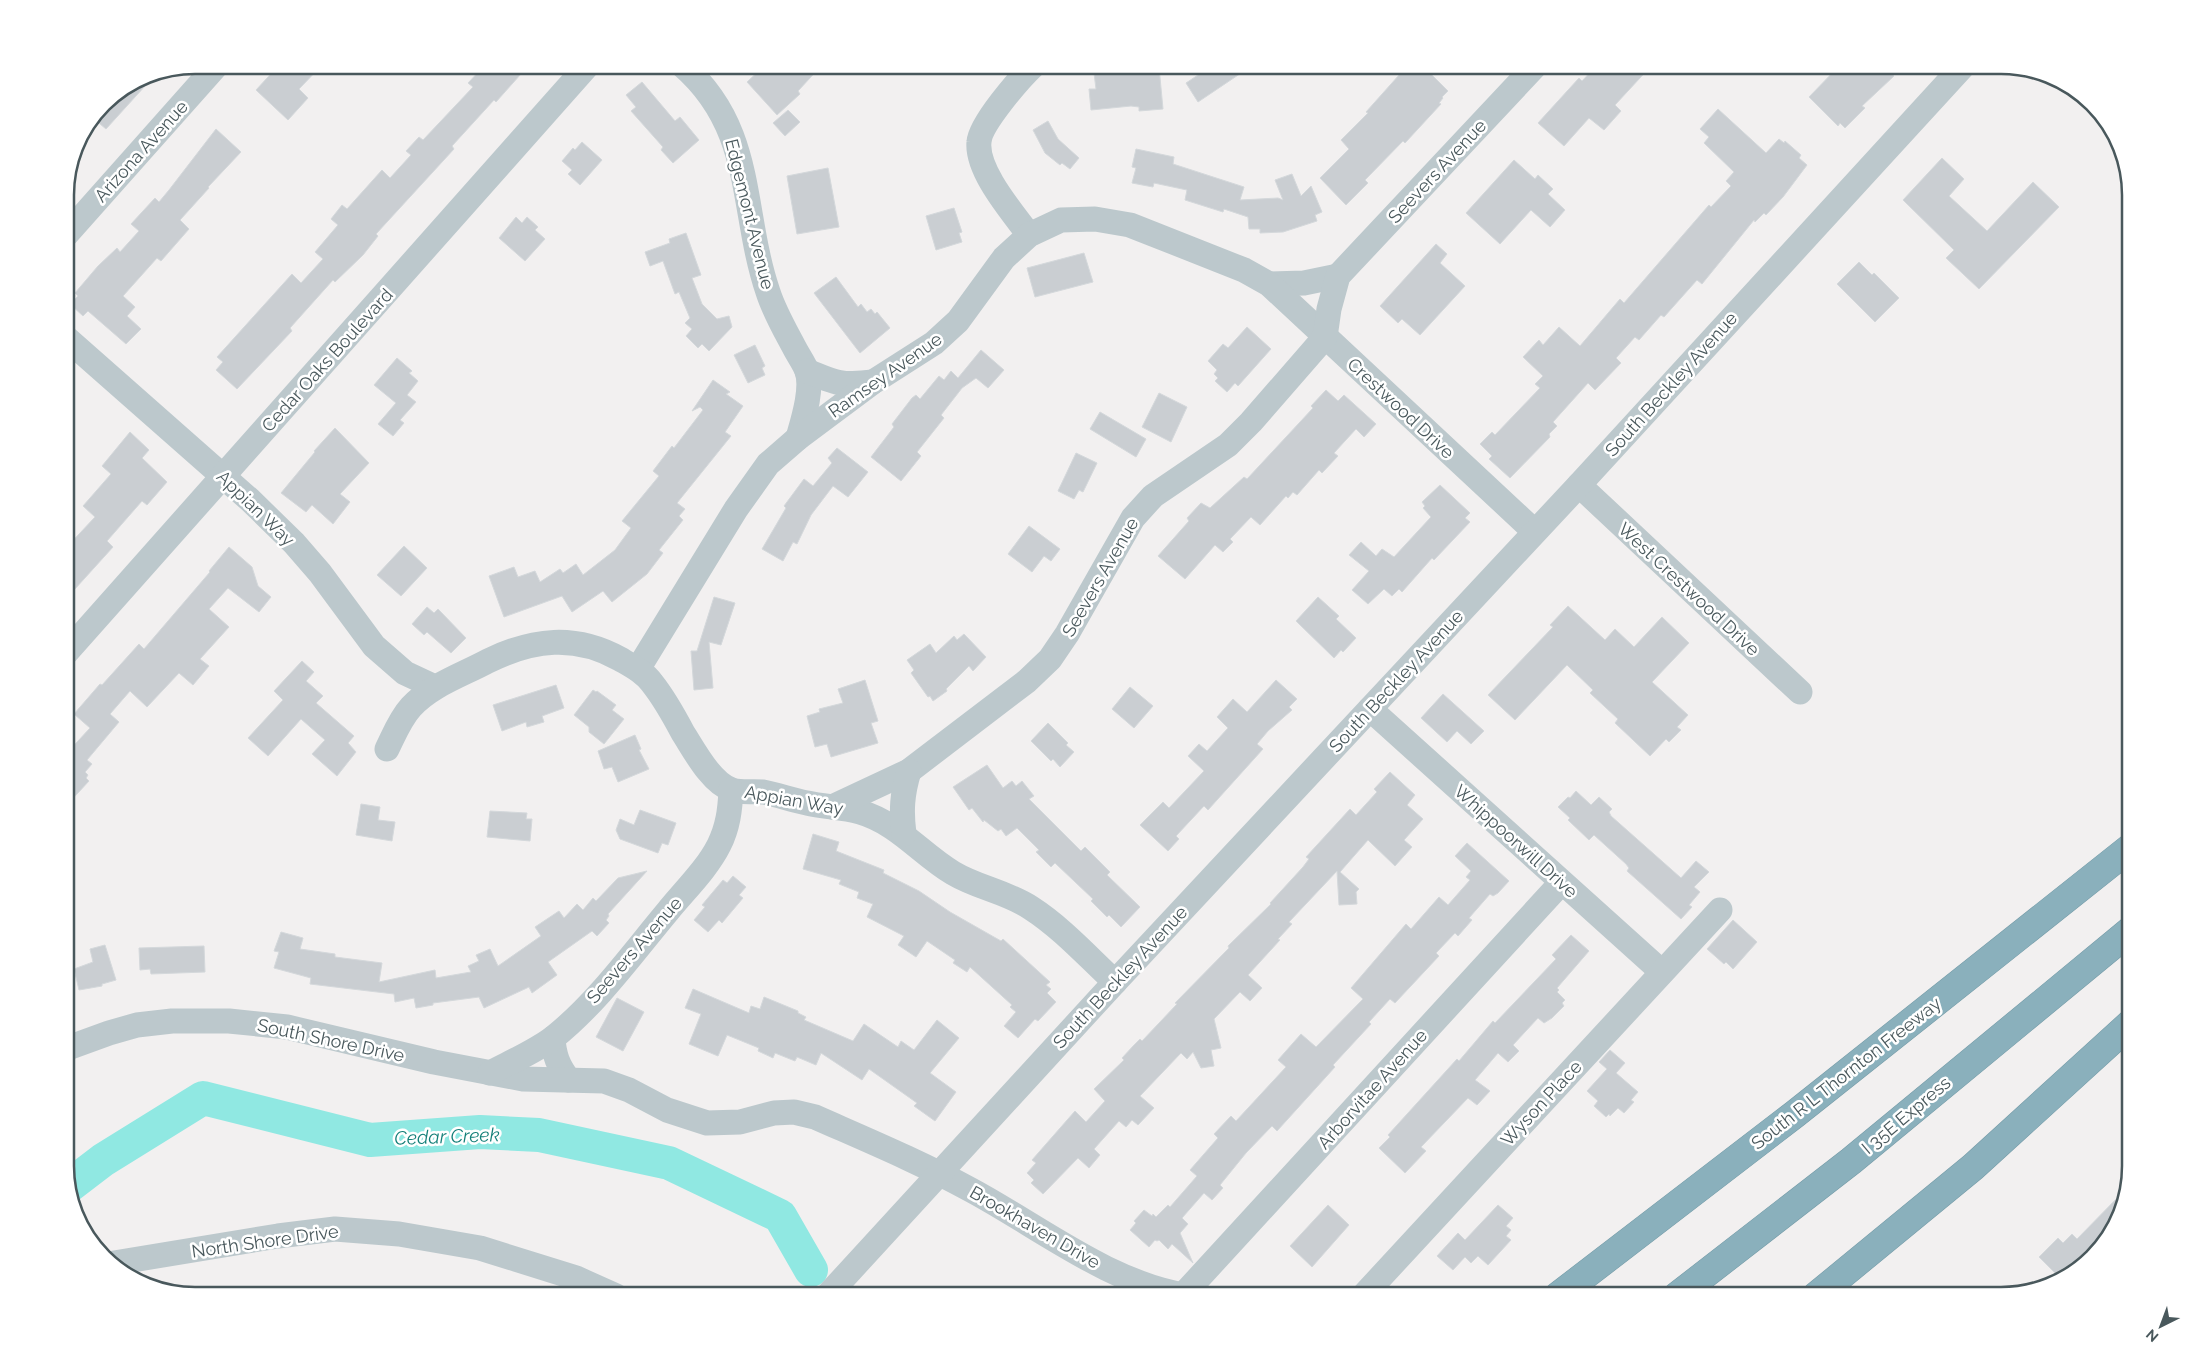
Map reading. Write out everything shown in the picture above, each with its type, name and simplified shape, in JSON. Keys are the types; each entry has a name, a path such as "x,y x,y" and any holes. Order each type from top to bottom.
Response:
{"highway":[{"name":"South R L Thornton Freeway","path":"1570,1287 1795,1114 2122,854"},
{"name":"I 35E Express","path":"1689,1287 1851,1162 2122,937"},
{"path":"1827,1287 1974,1167 2122,1030"}],"street":[{"name":"Arizona Avenue","path":"74,226 209,74"},
{"name":"Cedar Oaks Boulevard","path":"74,644 580,74"},
{"name":"Edgemont Avenue","path":"695,74 708,92 734,138 758,256 768,293 807,371 808,403"},
{"path":"1026,74 984,127 979,142 983,164 997,190 1029,235"},
{"name":"Seevers Avenue","path":"832,806 909,771 1027,681 1050,659 1067,634 1133,518 1153,496 1228,445 1251,422 1325,338 1329,309 1338,276 1528,74"},
{"name":"South Beckley Avenue","path":"835,1287 1115,982 1534,531 1579,485 1956,74"},
{"name":"Crestwood Drive","path":"1029,235 1061,220 1095,219 1130,225 1244,270 1269,284 1534,531"},
{"name":"Ramsey Avenue","path":"638,669 750,486 768,464 798,438 873,382 934,343 958,321 1004,258 1029,235"},
{"path":"1269,284 1304,283 1338,276"},
{"name":"Appian Way","path":"74,345 224,476 294,543 320,573 374,646 405,673 435,687"},
{"path":"807,371 828,380 849,385 873,382"},
{"name":"Ramsey Avenue","path":"798,438 808,403"},
{"name":"West Crestwood Drive","path":"1579,485 1795,678"},
{"name":"Appian Way","path":"386,749 399,724 411,707 435,687 501,655 521,647 545,642 571,641 606,651 638,669 652,682 700,761 714,777 731,790 761,792 832,806 860,812 882,820 904,834 953,873 1000,892 1030,907 1059,929 1115,982"},
{"name":"Whippoorwill Drive","path":"1370,708 1561,883 1662,972"},
{"path":"904,834 901,812 902,793 909,771"},
{"name":"Seevers Avenue","path":"490,1073 522,1057 553,1038 583,1010 617,972 699,874 718,847 726,828 730,811 731,790"},
{"name":"Arborvitae Avenue","path":"1194,1287 1561,883"},
{"name":"Wyson Place","path":"1371,1287 1720,910"},
{"name":"South Shore Drive","path":"74,1046 109,1033 172,1021 229,1021 287,1027 434,1062 523,1079 604,1082 629,1090 685,1118 723,1124 740,1122 774,1113 794,1112 815,1117 939,1173"},
{"path":"553,1038 554,1053 559,1068 569,1080"},
{"name":"Brookhaven Drive","path":"939,1173 1108,1269 1139,1283 1153,1287"},
{"name":"North Shore Drive","path":"121,1262 278,1236 335,1229 399,1234 480,1248 576,1278 596,1287"}],"building":[{"path":"271,74 313,74 299,89 308,98 288,120 256,90"},
{"path":"476,74 521,74 452,146 454,149 376,234 378,236 363,255 335,282 333,280 290,328 292,331 237,389 216,370 223,362 217,357 292,274 301,283 323,259 315,252 338,225 331,219 342,205 347,209 382,170 390,178 411,155 406,151 419,137 423,140 473,87 468,83"},
{"path":"755,74 814,74 798,91 800,94 777,115 747,82"},
{"path":"1094,74 1160,74 1163,109 1139,111 1139,107 1131,106 1091,110 1089,89 1096,89"},
{"path":"1200,74 1240,74 1198,102 1186,83"},
{"path":"1400,74 1433,74 1448,91 1442,97 1439,103 1441,104 1405,143 1403,141 1365,180 1368,183 1346,205 1320,178 1349,149 1341,140 1368,113 1366,112"},
{"path":"1589,74 1644,74 1615,105 1621,111 1604,130 1589,118 1564,146 1538,123 1579,78 1582,81"},
{"path":"1831,74 1892,74 1894,76 1862,106 1865,108 1845,128 1840,123 1838,126 1809,97"},
{"path":"642,82 675,121 680,117 699,140 673,163 661,150 663,147 631,111 636,107 626,95"},
{"path":"147,83 106,129 98,122 109,109 134,90"},
{"path":"1718,109 1766,153 1779,139 1784,143 1785,141 1801,155 1799,158 1807,165 1783,197 1766,215 1764,213 1755,222 1754,220 1702,284 1697,280 1664,317 1661,315 1639,340 1635,337 1616,358 1621,363 1595,390 1588,383 1553,422 1557,426 1549,434 1550,437 1510,478 1489,459 1492,456 1480,444 1492,432 1495,435 1540,388 1535,384 1543,376 1523,357 1539,340 1543,345 1559,327 1580,346 1620,299 1624,303 1709,205 1711,207 1731,186 1726,181 1734,172 1704,143 1709,137 1700,129"},
{"path":"788,110 800,122 785,136 773,123"},
{"path":"1048,121 1058,139 1079,158 1070,169 1062,163 1060,165 1045,153 1033,130"},
{"path":"216,129 241,152 180,220 189,229 161,261 157,258 123,296 135,307 127,316 141,329 126,344 88,311 83,316 74,308 74,300 78,296 75,293 98,266 117,248 120,252 139,231 131,224 155,198 159,202"},
{"path":"582,142 602,160 580,185 568,174 572,170 562,161 573,148 575,150"},
{"path":"1136,149 1174,157 1173,164 1244,187 1240,200 1278,198 1283,200 1275,180 1292,174 1301,196 1311,186 1322,212 1315,215 1317,221 1283,232 1260,233 1260,229 1249,229 1248,217 1224,209 1223,212 1185,200 1187,190 1154,183 1153,187 1132,183 1136,168 1132,167"},
{"path":"1942,158 1964,179 1949,196 1987,231 2033,182 2059,207 1979,289 1946,258 1954,250 1903,200"},
{"path":"1514,160 1535,179 1538,175 1553,189 1548,194 1565,210 1550,227 1531,210 1500,244 1466,213"},
{"path":"828,168 839,227 797,234 787,176"},
{"path":"954,208 962,232 959,233 962,242 936,250 926,216"},
{"path":"516,217 522,223 527,217 538,227 535,230 545,239 525,261 499,238"},
{"path":"686,233 701,275 692,278 702,304 717,319 729,316 732,327 709,351 702,344 698,348 686,336 692,329 685,323 690,318 679,292 675,294 663,261 650,266 645,252 670,243 669,239"},
{"path":"1436,244 1447,254 1440,263 1465,286 1420,335 1402,319 1398,323 1380,306"},
{"path":"1084,253 1093,282 1035,297 1027,268"},
{"path":"1859,262 1872,275 1874,273 1899,298 1875,322 1837,284"},
{"path":"836,277 858,307 861,304 867,312 871,309 875,314 877,312 890,328 860,353 814,293"},
{"path":"1247,327 1271,349 1238,386 1235,383 1227,392 1215,381 1218,378 1214,374 1217,370 1208,361 1223,344 1228,348"},
{"path":"755,345 765,366 762,368 765,375 748,383 734,355"},
{"path":"981,350 1004,370 988,388 976,378 962,388 941,415 944,418 917,452 921,456 901,481 871,457 894,427 892,424 912,398 916,395 920,399 939,376 944,380 951,371 958,378"},
{"path":"397,358 412,371 409,373 418,381 407,395 416,402 400,420 404,423 393,436 378,424 396,403 374,385"},
{"path":"713,380 730,392 726,394 743,406 725,432 731,436 677,503 685,509 679,516 683,520 659,550 663,553 647,574 612,602 603,591 572,612 562,596 504,617 489,576 514,567 518,577 535,571 540,582 560,569 563,573 576,564 583,575 615,550 631,528 622,521 659,476 653,471 672,446 674,448 703,410 700,407 692,411"},
{"path":"1326,390 1338,401 1344,395 1376,424 1364,437 1356,429 1334,453 1338,456 1322,473 1319,470 1297,495 1293,492 1288,498 1286,496 1260,525 1251,517 1230,539 1233,542 1223,552 1215,545 1185,579 1158,556 1189,521 1187,518 1201,503 1210,508 1244,477 1247,479 1313,408 1311,406"},
{"path":"1159,393 1187,407 1171,442 1142,427"},
{"path":"1100,412 1146,439 1136,457 1090,429"},
{"path":"335,428 369,463 340,494 350,502 333,524 312,505 306,512 281,493"},
{"path":"130,432 149,450 142,458 167,482 147,505 142,501 107,541 113,547 74,590 74,539 95,517 83,506 111,474 102,466"},
{"path":"837,448 868,472 848,497 833,486 811,515 797,544 793,542 783,561 762,549 786,508 784,506 804,479 813,486 832,463 828,458"},
{"path":"1076,453 1097,463 1083,492 1079,490 1074,499 1058,491"},
{"path":"1440,485 1470,513 1465,518 1470,522 1434,560 1432,558 1402,592 1399,589 1392,596 1384,589 1368,604 1352,590 1369,571 1349,555 1361,542 1376,556 1382,549 1394,557 1431,517 1423,508 1425,506 1422,502"},
{"path":"1029,526 1060,549 1051,561 1044,556 1032,572 1008,554"},
{"path":"404,546 427,568 401,596 377,575"},
{"path":"229,547 252,567 258,586 271,597 259,612 228,588 209,609 229,627 200,659 209,666 193,685 179,673 147,707 130,691 110,714 119,722 87,760 92,764 85,772 88,775 86,778 89,781 74,797 74,745 90,728 74,714 139,644 144,649"},
{"path":"714,597 735,603 721,645 709,642 713,688 694,690 691,651 697,651"},
{"path":"1318,597 1339,616 1336,619 1356,638 1343,652 1341,650 1334,658 1296,621"},
{"path":"1568,606 1605,640 1615,629 1634,647 1662,617 1689,643 1652,682 1688,715 1677,727 1681,730 1669,742 1666,739 1650,756 1615,723 1618,719 1590,693 1593,690 1567,665 1515,720 1488,695 1553,627 1550,625"},
{"path":"427,607 434,613 438,609 466,638 451,653 427,632 424,635 412,624"},
{"path":"964,634 986,657 973,671 969,666 946,689 947,691 933,701 911,673 914,670 907,660 930,644 936,653 954,636 957,640"},
{"path":"302,661 314,672 306,681 323,696 316,703 354,736 348,743 356,752 337,776 312,754 325,740 301,719 268,756 248,738 283,700 274,691"},
{"path":"865,680 878,721 871,723 878,743 831,757 827,744 815,747 807,716 820,712 819,709 843,703 838,689"},
{"path":"1276,680 1297,699 1289,707 1292,710 1268,731 1257,744 1263,749 1208,810 1204,806 1176,836 1179,839 1168,851 1140,825 1163,802 1169,808 1204,771 1188,756 1199,744 1207,751 1228,728 1217,717 1233,699 1247,712"},
{"path":"556,685 564,708 542,716 544,722 527,727 526,722 502,731 493,705"},
{"path":"1130,687 1153,706 1134,728 1112,709"},
{"path":"593,690 616,705 612,710 624,719 604,744 589,732 589,727 574,715"},
{"path":"1443,694 1484,731 1471,744 1457,731 1447,742 1421,718"},
{"path":"1048,723 1068,743 1066,745 1074,752 1060,767 1053,759 1051,761 1031,741"},
{"path":"635,735 641,749 639,750 649,769 618,782 612,767 604,769 598,751"},
{"path":"987,765 1003,788 1012,781 1016,786 1022,781 1034,796 1029,799 1081,851 1085,847 1110,872 1107,875 1140,907 1121,927 1109,915 1107,917 1091,901 1093,899 1055,863 1051,867 1036,852 1039,850 1017,828 1006,836 1001,829 998,831 984,820 983,822 972,808 969,810 953,787"},
{"path":"1390,772 1415,795 1407,805 1423,819 1404,840 1412,847 1395,866 1368,840 1340,872 1359,889 1356,892 1357,904 1339,905 1337,871 1289,922 1292,924 1278,939 1280,940 1248,975 1262,988 1250,1001 1240,992 1214,1019 1221,1048 1211,1050 1214,1066 1201,1068 1193,1052 1187,1059 1181,1053 1140,1096 1154,1108 1138,1125 1132,1120 1126,1127 1119,1121 1094,1149 1100,1155 1089,1168 1078,1158 1043,1194 1031,1183 1034,1180 1027,1173 1036,1163 1032,1160 1075,1111 1086,1122 1105,1101 1094,1089 1124,1060 1122,1058 1134,1045 1140,1039 1142,1041 1177,1004 1175,1003 1229,948 1228,946 1271,904 1309,859 1306,857 1350,809 1356,815 1377,792 1374,789"},
{"path":"1576,791 1591,805 1599,797 1612,809 1609,812 1611,816 1681,878 1696,861 1709,872 1694,887 1700,892 1689,905 1692,907 1681,919 1627,871 1629,868 1626,864 1594,835 1589,840 1568,820 1570,818 1558,807"},
{"path":"361,804 380,807 378,820 395,822 392,841 356,835"},
{"path":"640,810 676,823 668,845 662,843 658,853 620,839 616,830 620,819 634,825"},
{"path":"490,811 527,813 526,819 532,819 530,841 487,837"},
{"path":"813,834 839,842 836,851 884,870 883,873 919,891 950,912 1001,941 1003,939 1050,982 1046,985 1051,989 1047,993 1056,1002 1038,1021 1035,1019 1018,1038 1004,1026 1016,1012 1010,1007 1012,1005 970,967 967,972 953,963 955,960 927,941 916,957 898,945 904,936 867,917 873,904 857,898 859,892 839,884 841,880 803,869"},
{"path":"1467,843 1509,881 1498,893 1493,896 1490,894 1469,918 1472,920 1458,936 1455,933 1436,953 1439,956 1395,1003 1390,999 1369,1022 1371,1024 1333,1065 1335,1067 1277,1131 1272,1126 1246,1153 1220,1185 1223,1188 1212,1200 1204,1193 1182,1218 1188,1224 1180,1233 1193,1263 1172,1244 1168,1249 1159,1240 1155,1240 1149,1247 1130,1230 1136,1223 1134,1221 1144,1210 1156,1217 1168,1205 1170,1207 1197,1176 1190,1170 1218,1138 1214,1134 1231,1116 1236,1121 1286,1067 1278,1060 1301,1034 1316,1047 1363,999 1351,988 1406,924 1411,929 1439,897 1448,905 1470,880 1466,877 1471,871 1455,856"},
{"path":"647,871 608,914 609,916 606,920 609,923 597,936 592,931 548,962 557,975 532,993 529,987 484,1008 479,997 433,1003 433,1005 416,1008 414,998 395,1002 394,994 310,984 311,978 274,968 279,952 274,951 281,932 303,938 300,949 335,954 335,957 382,963 379,982 435,970 436,978 471,972 468,966 479,961 476,955 490,949 498,966 541,936 535,927 559,911 564,918 577,904 583,910 593,898 596,901 618,878"},
{"path":"733,876 746,887 739,895 743,898 722,923 719,920 708,932 694,920 705,907 702,905 723,880 727,883"},
{"path":"1733,920 1757,942 1733,969 1726,962 1724,964 1707,949"},
{"path":"1571,935 1589,951 1557,988 1559,990 1557,992 1565,1000 1562,1003 1564,1006 1544,1023 1538,1018 1513,1045 1519,1051 1508,1062 1498,1053 1475,1080 1490,1091 1477,1105 1468,1098 1421,1147 1426,1151 1405,1173 1379,1148 1390,1137 1388,1135 1457,1059 1459,1061 1493,1021 1495,1023 1556,959 1552,955"},
{"path":"105,945 116,980 102,984 102,986 79,990 74,969 93,962 90,949"},
{"path":"204,946 205,972 151,974 150,969 140,970 139,948"},
{"path":"693,989 749,1013 751,1006 760,1009 764,997 798,1011 798,1013 806,1017 804,1020 853,1041 864,1024 898,1047 901,1041 914,1050 937,1020 959,1038 930,1073 956,1092 935,1121 914,1106 917,1103 869,1069 862,1080 821,1053 816,1065 797,1057 795,1061 775,1053 773,1058 758,1051 759,1048 727,1035 718,1056 689,1044 701,1014 685,1008"},
{"path":"617,998 644,1012 623,1051 596,1037"},
{"path":"1610,1050 1625,1063 1616,1073 1638,1092 1631,1100 1634,1102 1624,1113 1618,1108 1610,1116 1609,1114 1606,1117 1594,1106 1598,1101 1587,1091 1607,1069 1599,1062"},
{"path":"2118,1197 2106,1227 2087,1252 2075,1262 2056,1274 2039,1257 2058,1238 2063,1243 2072,1234 2077,1239"},
{"path":"1328,1205 1349,1225 1312,1267 1290,1246"},
{"path":"1498,1205 1513,1218 1506,1226 1511,1230 1506,1236 1511,1240 1488,1265 1478,1256 1471,1263 1465,1257 1453,1270 1437,1256 1458,1233 1465,1240"}],"waterway":[{"name":"Cedar Creek","path":"75,1181 103,1160 203,1098 370,1140 480,1132 539,1135 669,1163 780,1216 811,1270"}]}
